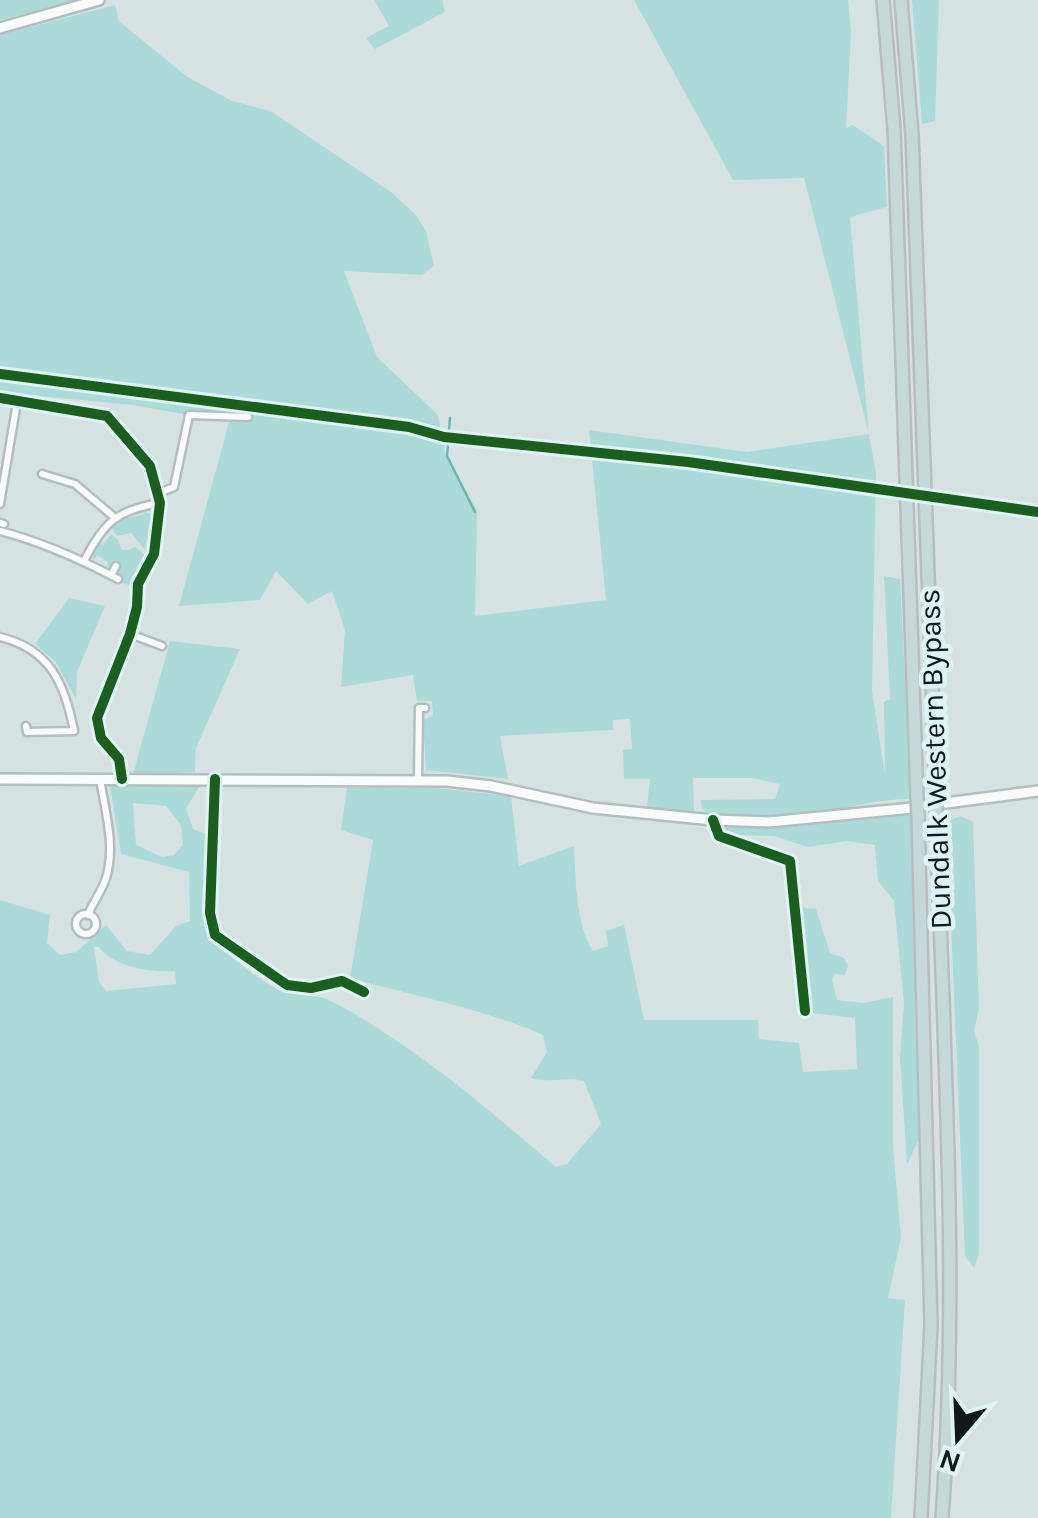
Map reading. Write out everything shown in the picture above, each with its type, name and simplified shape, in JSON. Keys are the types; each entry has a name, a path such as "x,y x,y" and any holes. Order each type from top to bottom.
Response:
{"highway":[{"name":"Dundalk Western Bypass","path":"883,0 897,187 931,1275 921,1518"},
{"name":"Dundalk Western Bypass","path":"901,0 912,134 941,798 936,815 952,1304 942,1518"}],"main road":[{"path":"0,28 98,0"},
{"path":"0,779 418,780 491,786 594,808 769,822 916,807"},
{"path":"941,798 1038,791"}],"street":[{"path":"0,398 102,413 112,419 150,466 159,493 156,545 138,584 130,634 97,718 102,738 120,759 122,779"},
{"path":"0,504 17,402"},
{"path":"159,493 174,487 189,415 248,418"},
{"path":"42,474 75,484 114,517"},
{"path":"84,560 114,517 160,502"},
{"path":"1,526 115,577 116,566"},
{"path":"130,634 162,646"},
{"path":"0,637 40,655 50,664 67,696 74,731 27,732 26,726"},
{"path":"418,780 419,708 425,708"},
{"path":"88,915 106,879 109,858 110,840 100,779"},
{"path":"215,780 210,913 215,935 287,985 311,988 342,980 364,992"},
{"path":"713,820 719,836 790,862 805,1011"}],"shaded area":[{"path":"0,0 77,0 0,20"},
{"path":"374,0 442,0 445,12 375,49 366,38 389,26"},
{"path":"634,0 848,0 851,33 846,128 853,125 884,146 887,207 850,217 869,433 804,178 733,180"},
{"path":"912,0 939,0 935,121 922,124"},
{"path":"115,5 119,21 186,76 230,100 272,112 391,192 415,214 426,231 434,266 422,275 344,271 377,357 438,415 445,454 477,511 475,616 606,600 589,430 747,452 869,434 876,473 872,691 885,774 884,702 890,699 884,576 900,579 911,799 797,814 710,814 702,808 701,800 775,799 780,784 752,778 693,778 694,811 647,807 650,779 624,779 623,750 632,749 630,719 613,720 613,730 500,736 508,779 426,770 423,720 433,716 432,701 417,701 413,675 341,687 345,630 332,591 308,604 276,571 260,600 179,606 229,422 132,405 0,392 0,35"},
{"path":"144,511 151,514 145,550 131,533 117,536 111,527 126,514 129,518"},
{"path":"111,534 122,550 135,547 144,554 129,585 118,582 119,566 113,563 106,569 108,562 97,555 94,560 91,557 98,543 103,545"},
{"path":"69,598 105,606 77,672 76,699 55,661 35,644"},
{"path":"170,641 240,649 196,748 195,772 133,774"},
{"path":"201,784 186,808 193,829 209,835 208,940 277,989 328,1000 394,1038 556,1167 567,1164 601,1124 584,1081 531,1078 547,1052 543,1035 473,1010 350,978 373,840 341,830 347,788 436,788 511,796 519,866 574,846 580,914 593,951 608,946 606,931 624,925 644,1020 758,1020 759,1039 799,1043 803,1072 857,1069 855,1018 810,1013 800,901 805,908 816,909 830,953 844,958 848,966 845,975 835,974 832,979 837,1000 864,1003 893,997 893,1148 901,1237 888,1298 905,1300 891,1518 0,1518 0,900 50,915 47,943 60,955 76,952 106,925 127,951 150,955 176,926 190,921 189,872 121,854 110,785","holes":["133,803 166,806 181,825 183,845 174,855 162,857 136,845","94,947 134,967 175,971 176,984 106,991 99,982"]},
{"path":"912,815 920,1136 907,1165 900,1057 904,1004 894,901 878,881 875,845 847,841 808,847 774,836 729,835 721,826 793,826"},
{"path":"961,816 973,822 979,1009 974,1031 979,1047 979,1254 974,1268 965,1256 950,901 955,888 949,820"}],"waterway":[{"path":"450,418 447,456 475,512"}],"cycle path":[{"path":"0,374 409,427 444,437 688,462 1038,512"},
{"path":"0,398 107,416 150,466 160,503 154,554 138,584 130,634 97,718 101,738 119,759 122,779"},
{"path":"215,779 210,913 215,935 287,985 311,988 342,981 364,992"},
{"path":"713,820 719,836 790,861 805,1011"}]}
